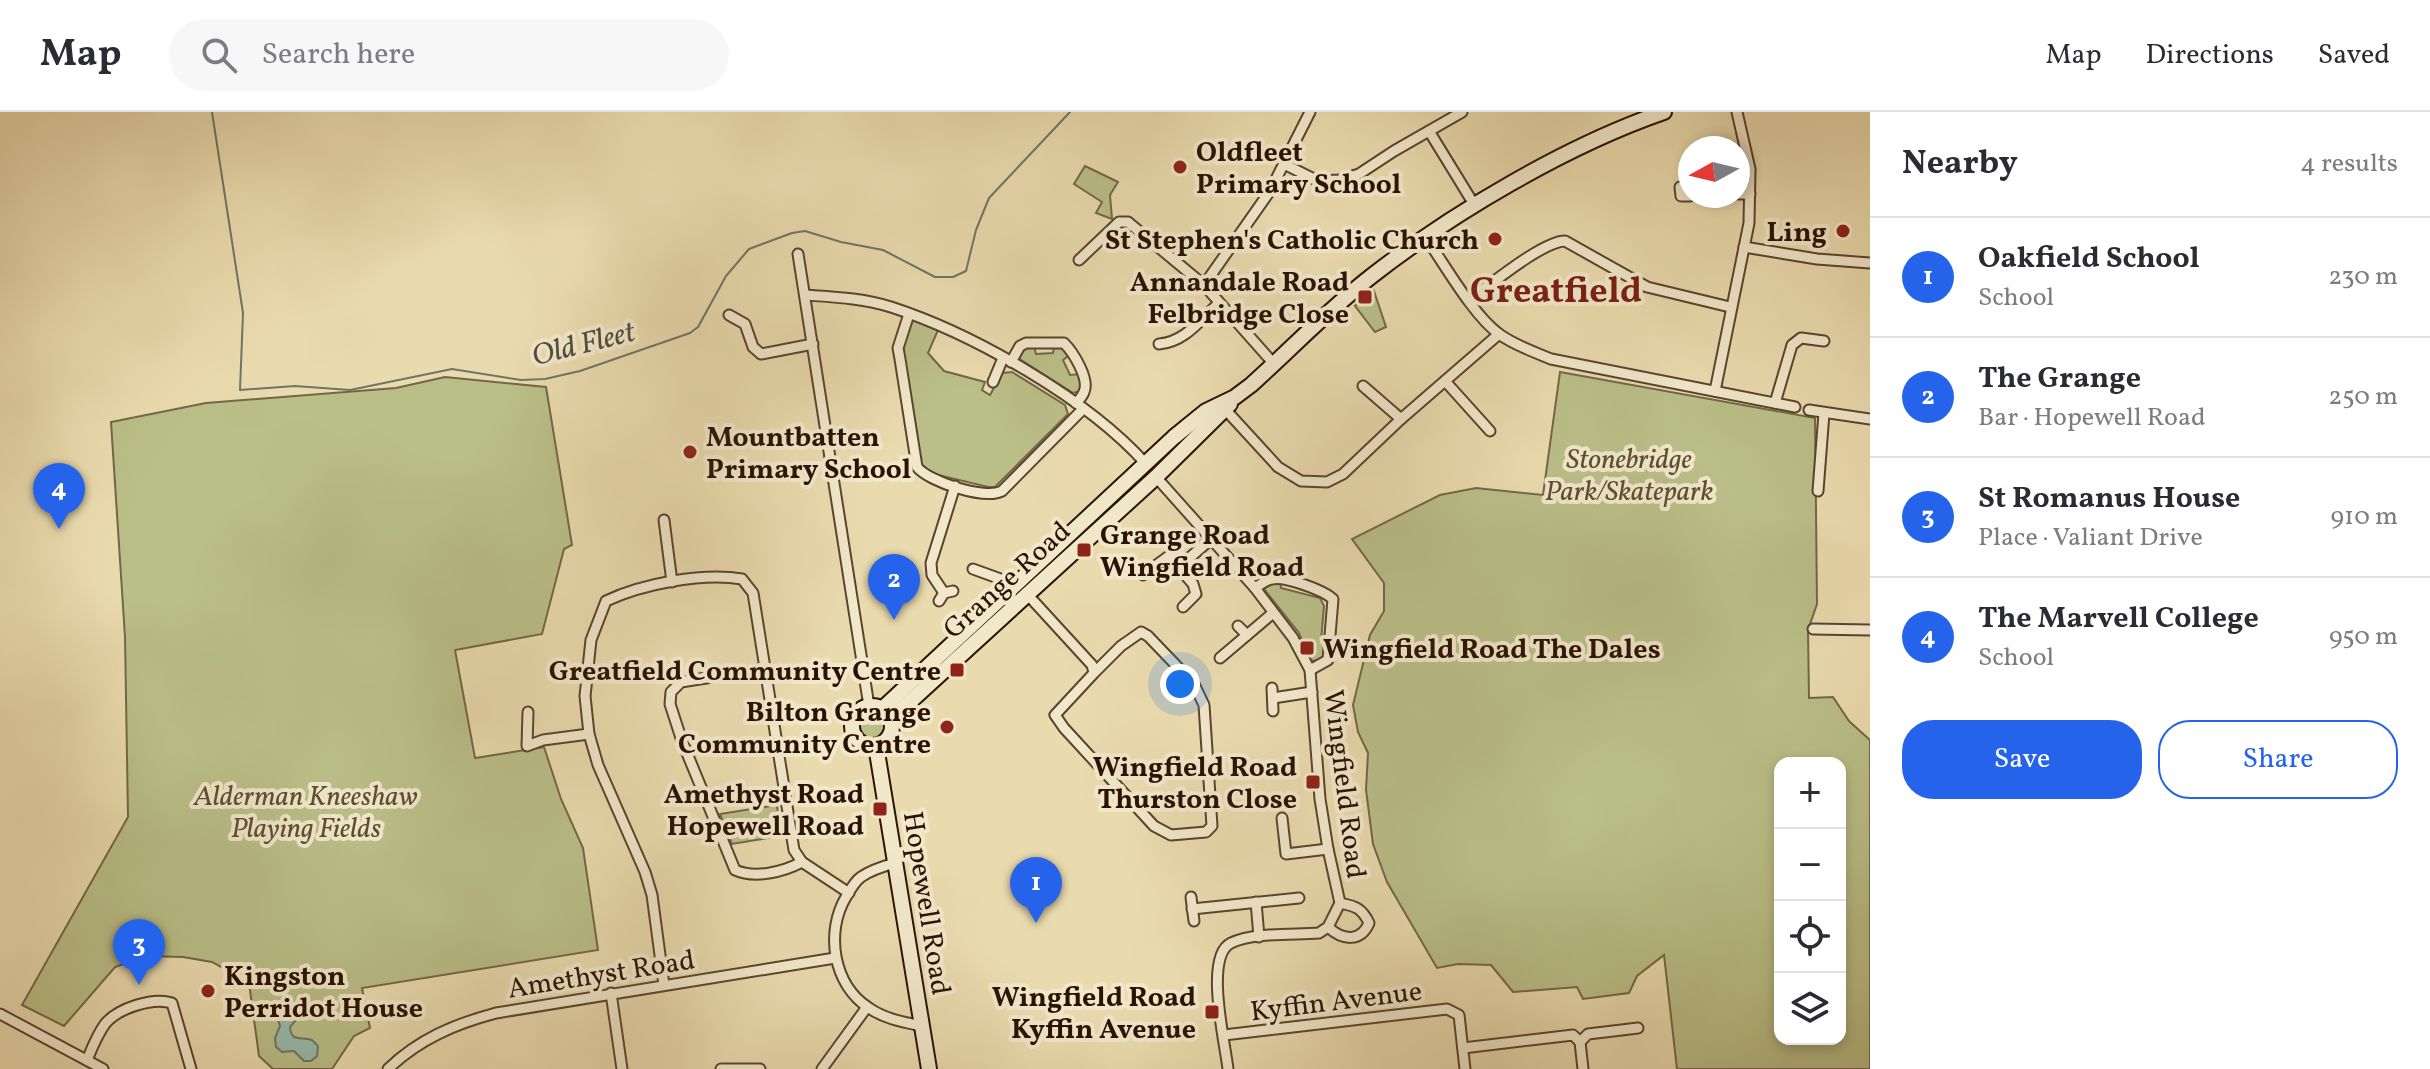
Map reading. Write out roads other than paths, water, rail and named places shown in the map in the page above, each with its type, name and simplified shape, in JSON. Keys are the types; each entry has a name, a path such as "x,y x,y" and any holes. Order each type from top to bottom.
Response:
{"street":[{"path":"1204,285 1286,165 1310,112"},
{"path":"1286,165 1318,181 1339,180 1359,174 1462,112"},
{"path":"1499,334 1343,474 1327,482 1301,481 1278,467 1223,407 1372,275 1426,238 1475,206 1564,156 1664,112"},
{"path":"1737,112 1742,136"},
{"path":"1429,131 1475,206"},
{"path":"1715,391 1744,247 1748,208"},
{"path":"1079,260 1119,222 1128,222 1204,285 1274,364"},
{"path":"1426,238 1469,300 1499,334 1551,359 1795,407"},
{"path":"1469,300 1559,240 1647,287 1730,307"},
{"path":"1744,247 1817,259 1870,263"},
{"path":"798,254 881,711 890,736 876,746 863,744 853,729 854,717 863,708 881,711"},
{"path":"805,295 871,302 909,314 1007,360 1079,406 1146,464"},
{"path":"1159,344 1171,343 1188,334 1219,303"},
{"path":"909,314 898,348 917,467 929,477 984,495 995,495 1079,406 1086,391 1071,350 1064,343 1026,343 1020,346 993,382"},
{"path":"729,315 745,324 753,347 761,354 813,344"},
{"path":"1775,403 1792,345 1801,338 1824,341"},
{"path":"1445,381 1490,432"},
{"path":"1363,386 1401,419"},
{"name":"Grange Road","path":"881,711 1156,477 1223,407"},
{"name":"Grange Road","path":"1022,590 1146,464 1206,411 1223,407"},
{"path":"1809,410 1870,419"},
{"path":"1818,491 1824,413"},
{"name":"Wingfield Road","path":"1156,477 1255,588 1293,638 1310,670 1320,799 1340,903 1328,927 1319,933 1259,937 1228,944 1218,958 1216,976 1228,1069"},
{"path":"945,595 932,575 931,563 955,486"},
{"path":"664,520 672,582"},
{"path":"1179,567 1211,539"},
{"path":"1143,575 1169,556 1193,584 1196,594 1183,607"},
{"name":"Grange Road","path":"973,569 1022,590"},
{"path":"664,985 652,895 598,765 589,734 585,696 591,640 606,601 627,591 672,582 723,575 742,579 753,593 794,850 802,862 849,893"},
{"name":"Wingfield Road","path":"1255,588 1269,579 1278,578 1325,591 1333,599 1328,660 1310,670"},
{"path":"1022,590 1092,665 1094,673"},
{"path":"1220,658 1273,613"},
{"path":"1821,617 1817,629 1870,630"},
{"path":"1238,626 1247,635"},
{"path":"1141,632 1194,684 1204,705 1212,826 1206,832 1171,835 1154,826 1055,715 1094,673 1121,646 1141,632"},
{"path":"764,669 681,682 671,692 670,704 735,870 747,876 789,869 802,862"},
{"path":"1273,711 1272,693 1312,692"},
{"path":"528,712 527,746 543,740 589,734"},
{"name":"Hopewell Road","path":"876,746 929,1069"},
{"path":"1282,818 1286,854 1328,849"},
{"path":"895,863 859,878 849,893 839,909 834,927 835,958 851,988 867,1007 895,1021 922,1026"},
{"path":"1191,897 1194,921"},
{"path":"1192,909 1299,898"},
{"path":"1256,902 1259,937"},
{"name":"Wingfield Road","path":"1328,927 1336,935 1356,938 1364,933 1369,923 1364,912 1355,906 1340,903"},
{"name":"Amethyst Road","path":"388,1069 420,1042 458,1023 496,1013 835,958"},
{"path":"611,993 622,1069"},
{"path":"87,1060 113,1017 161,999 172,1003 191,1069"},
{"path":"822,1069 867,1007"},
{"name":"Kyffin Avenue","path":"1224,1035 1453,1010 1459,1015 1463,1048"},
{"path":"0,1014 103,1069"},
{"path":"1580,1042 1588,1034 1638,1028"},
{"path":"1465,1069 1463,1048 1573,1035 1580,1042 1583,1069"},
{"path":"721,1069 760,1069"}],"waterway":[{"name":"Old Fleet","path":"212,112 243,313 240,390 295,386 350,390 452,369 521,380 545,379 580,371 690,333 698,327 726,276 749,249 792,233 805,231 883,250 935,277 953,277 966,271 976,230 989,198 1070,112"}],"place":[{"name":"Oldfleet Primary School","path":"1180,167"},
{"name":"Ling","path":"1843,231"},
{"name":"St Stephen's Catholic Church","path":"1495,239"},
{"name":"Annandale Road Felbridge Close","path":"1365,297"},
{"name":"Mountbatten Primary School","path":"690,452"},
{"name":"The Marvell College","path":"59,529"},
{"name":"Grange Road Wingfield Road","path":"1084,550"},
{"name":"The Grange","path":"894,620"},
{"name":"Wingfield Road The Dales","path":"1307,648"},
{"name":"Greatfield Community Centre","path":"957,670"},
{"name":"Bilton Grange Community Centre","path":"947,727"},
{"name":"Wingfield Road Thurston Close","path":"1313,782"},
{"name":"Amethyst Road Hopewell Road","path":"880,809"},
{"name":"Oakfield School","path":"1036,923"},
{"name":"St Romanus House","path":"139,985"},
{"name":"Kingston Perridot House","path":"208,991"},
{"name":"Wingfield Road Kyffin Avenue","path":"1212,1012"}],"district":[{"name":"Greatfield","path":"1556,289"}],"park label":[{"name":"Stonebridge Park/Skatepark","path":"1629,474"},
{"name":"Alderman Kneeshaw Playing Fields","path":"306,811"}]}
